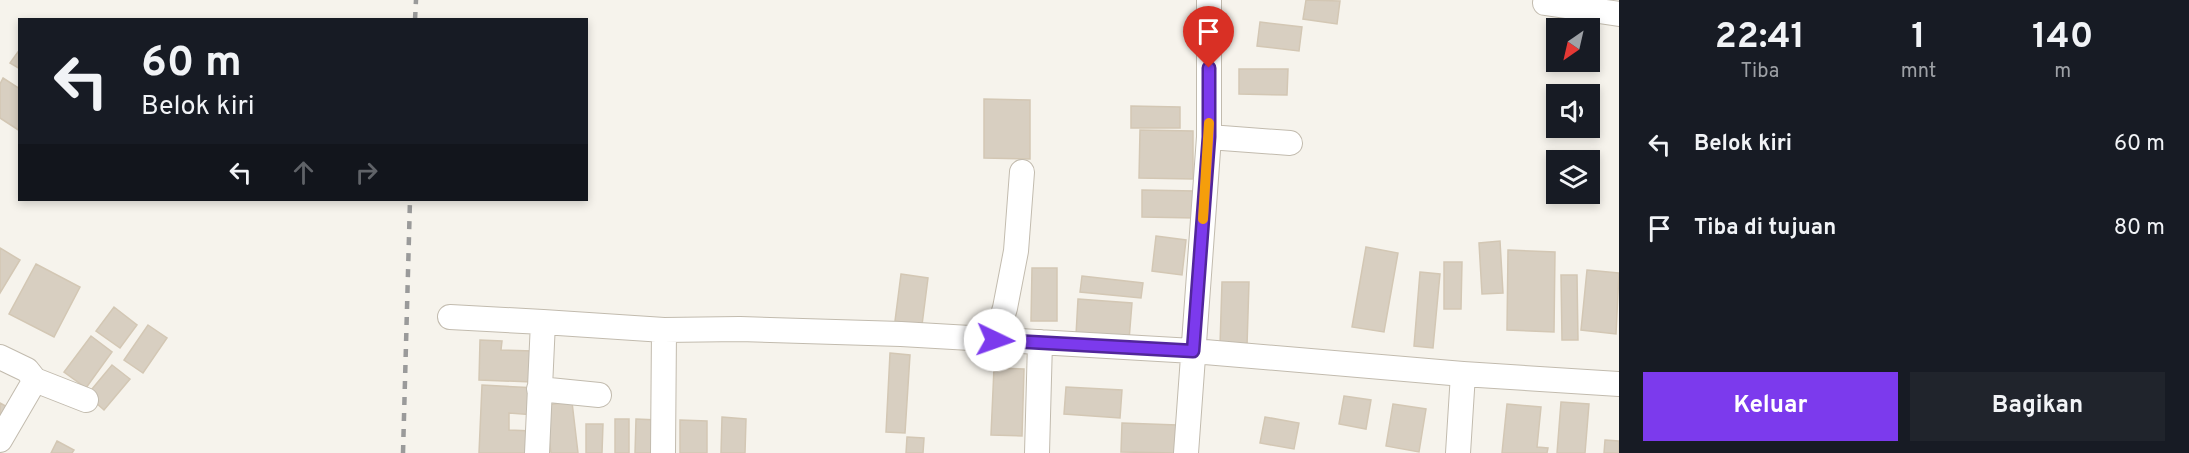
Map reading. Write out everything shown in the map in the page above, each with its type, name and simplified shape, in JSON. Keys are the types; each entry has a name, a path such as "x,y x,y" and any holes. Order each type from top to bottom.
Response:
{"street":[{"path":"1186,453 1209,137 1209,0"},
{"path":"1545,3 1619,14"},
{"path":"1209,137 1290,143"},
{"path":"995,340 1005,308 1016,251 1022,172"},
{"path":"450,318 664,330 901,334 1193,351 1463,374 1619,384"},
{"path":"537,453 543,322"},
{"path":"663,453 664,330"},
{"path":"1037,453 1040,342"},
{"path":"0,357 27,370 35,380 86,400"},
{"path":"1458,453 1463,374"},
{"path":"0,440 35,380"},
{"path":"539,389 599,395"}],"building":[{"path":"1306,0 1340,1 1337,24 1303,19"},
{"path":"1260,22 1302,27 1299,51 1257,46"},
{"path":"18,52 18,68 10,63"},
{"path":"1239,69 1288,69 1287,95 1239,94"},
{"path":"3,78 18,88 18,130 0,118 0,84"},
{"path":"984,99 1030,100 1030,159 984,158"},
{"path":"1131,106 1180,107 1180,128 1131,128"},
{"path":"1140,130 1193,131 1193,179 1139,178"},
{"path":"1142,190 1195,191 1195,218 1142,217"},
{"path":"1156,236 1186,240 1182,275 1152,271"},
{"path":"1500,241 1503,293 1482,294 1479,243"},
{"path":"1366,247 1398,253 1384,332 1352,327"},
{"path":"0,248 20,260 0,293"},
{"path":"1508,250 1555,252 1554,332 1507,330"},
{"path":"1444,262 1462,262 1461,309 1444,309"},
{"path":"36,264 80,287 54,337 9,314"},
{"path":"1032,268 1057,268 1057,321 1031,321"},
{"path":"1587,270 1619,273 1616,334 1581,330"},
{"path":"1420,272 1440,274 1433,348 1414,346"},
{"path":"901,274 928,278 922,325 895,321"},
{"path":"1561,275 1577,275 1578,340 1562,340"},
{"path":"1082,276 1143,283 1141,298 1080,292"},
{"path":"1222,282 1249,282 1247,346 1220,345"},
{"path":"1078,299 1132,303 1129,340 1076,335"},
{"path":"114,307 137,325 120,348 96,331"},
{"path":"148,325 167,338 143,373 124,360"},
{"path":"91,336 112,352 86,388 64,372"},
{"path":"480,340 502,341 501,350 533,351 532,382 479,380"},
{"path":"890,353 910,355 905,433 886,432"},
{"path":"112,365 130,379 104,410 87,395"},
{"path":"994,368 1024,369 1022,436 991,435"},
{"path":"482,385 537,388 535,415 509,413 509,430 532,431 530,453 479,453"},
{"path":"1066,387 1122,390 1120,418 1064,414"},
{"path":"1344,396 1371,400 1366,429 1339,424"},
{"path":"572,402 578,453 551,453 545,405"},
{"path":"1561,402 1589,404 1585,453 1557,453"},
{"path":"0,403 11,409 0,429"},
{"path":"1393,404 1426,409 1419,452 1386,446"},
{"path":"1507,404 1541,407 1537,447 1548,448 1547,453 1502,453"},
{"path":"722,417 746,419 745,453 721,453"},
{"path":"1265,417 1299,423 1294,449 1260,443"},
{"path":"615,419 629,419 629,453 615,453"},
{"path":"636,419 658,420 658,453 635,453"},
{"path":"680,420 707,421 707,453 680,453"},
{"path":"1122,423 1177,425 1176,453 1121,452"},
{"path":"586,424 603,424 602,453 586,453"},
{"path":"907,437 924,438 923,453 906,453"},
{"path":"1605,440 1619,441 1619,453 1604,453"},
{"path":"57,441 74,450 72,453 51,453"}],"railway":[{"path":"415,18 416,0"},
{"path":"403,453 410,201"}],"slow traffic":[{"path":"1203,219 1209,123"}],"route":[{"path":"995,340 1193,351 1209,137 1209,68"}]}
